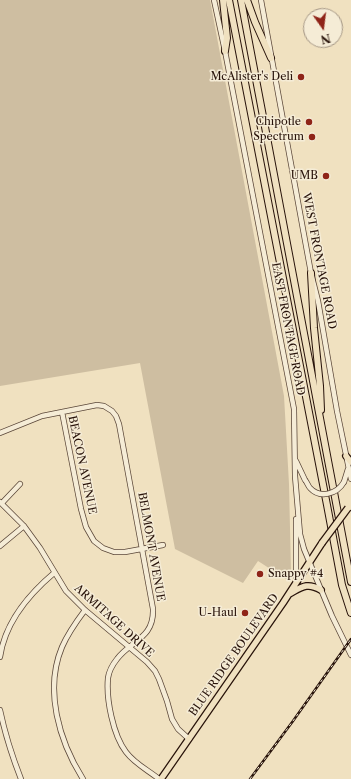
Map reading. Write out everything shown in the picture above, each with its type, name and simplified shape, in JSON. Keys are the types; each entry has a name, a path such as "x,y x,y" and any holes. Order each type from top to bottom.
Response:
{"highway":[{"path":"223,0 227,38 225,51"},
{"path":"230,0 326,505 342,585 351,613"},
{"path":"241,0 351,582"},
{"path":"248,0 255,22 271,58"},
{"path":"311,273 322,432"}],"main road":[{"path":"346,456 350,464"},
{"name":"BLUE RIDGE BOULEVARD","path":"160,779 349,506"},
{"path":"288,594 304,586 310,585 321,590"}],"street":[{"name":"EAST FRONTAGE ROAD","path":"214,0 294,409 296,460 295,476 300,534 309,562 351,655"},
{"name":"WEST FRONTAGE ROAD","path":"260,0 311,273 318,301 346,456"},
{"name":"BELMONT AVENUE","path":"0,432 42,416 97,405 104,406 112,411 116,416 142,549 153,616 147,633 117,658 109,674 108,690 111,712 117,736 125,751 137,764 160,779"},
{"name":"BEACON AVENUE","path":"62,412 81,510 86,527 94,541 103,548 114,552 125,552 163,545"},
{"path":"296,460 310,488 320,494 336,491 341,487 350,464"},
{"path":"350,464 351,479"},
{"name":"ARMITAGE DRIVE","path":"20,484 1,502 24,526 40,548 66,591 85,610 130,647 155,671 167,701 172,719 178,729 189,739"},
{"path":"296,582 296,526 298,510"},
{"path":"0,546 24,526"},
{"path":"0,657 7,633 16,615 26,600 54,573"},
{"path":"83,779 62,737 56,708 54,685 58,660 62,647 68,633 85,610"},
{"path":"0,710 6,740 21,779"}],"shaded area":[{"path":"0,0 210,0 284,396 289,484 291,572 289,581 258,561 243,583 175,549 140,363 0,386"}],"railway":[{"path":"250,779 351,639"}],"place":[{"name":"McAlister's Deli","path":"301,77"},
{"name":"Chipotle","path":"309,122"},
{"name":"Spectrum","path":"312,137"},
{"name":"UMB","path":"326,176"},
{"name":"Snappy #4","path":"260,574"},
{"name":"U-Haul","path":"245,613"}]}
